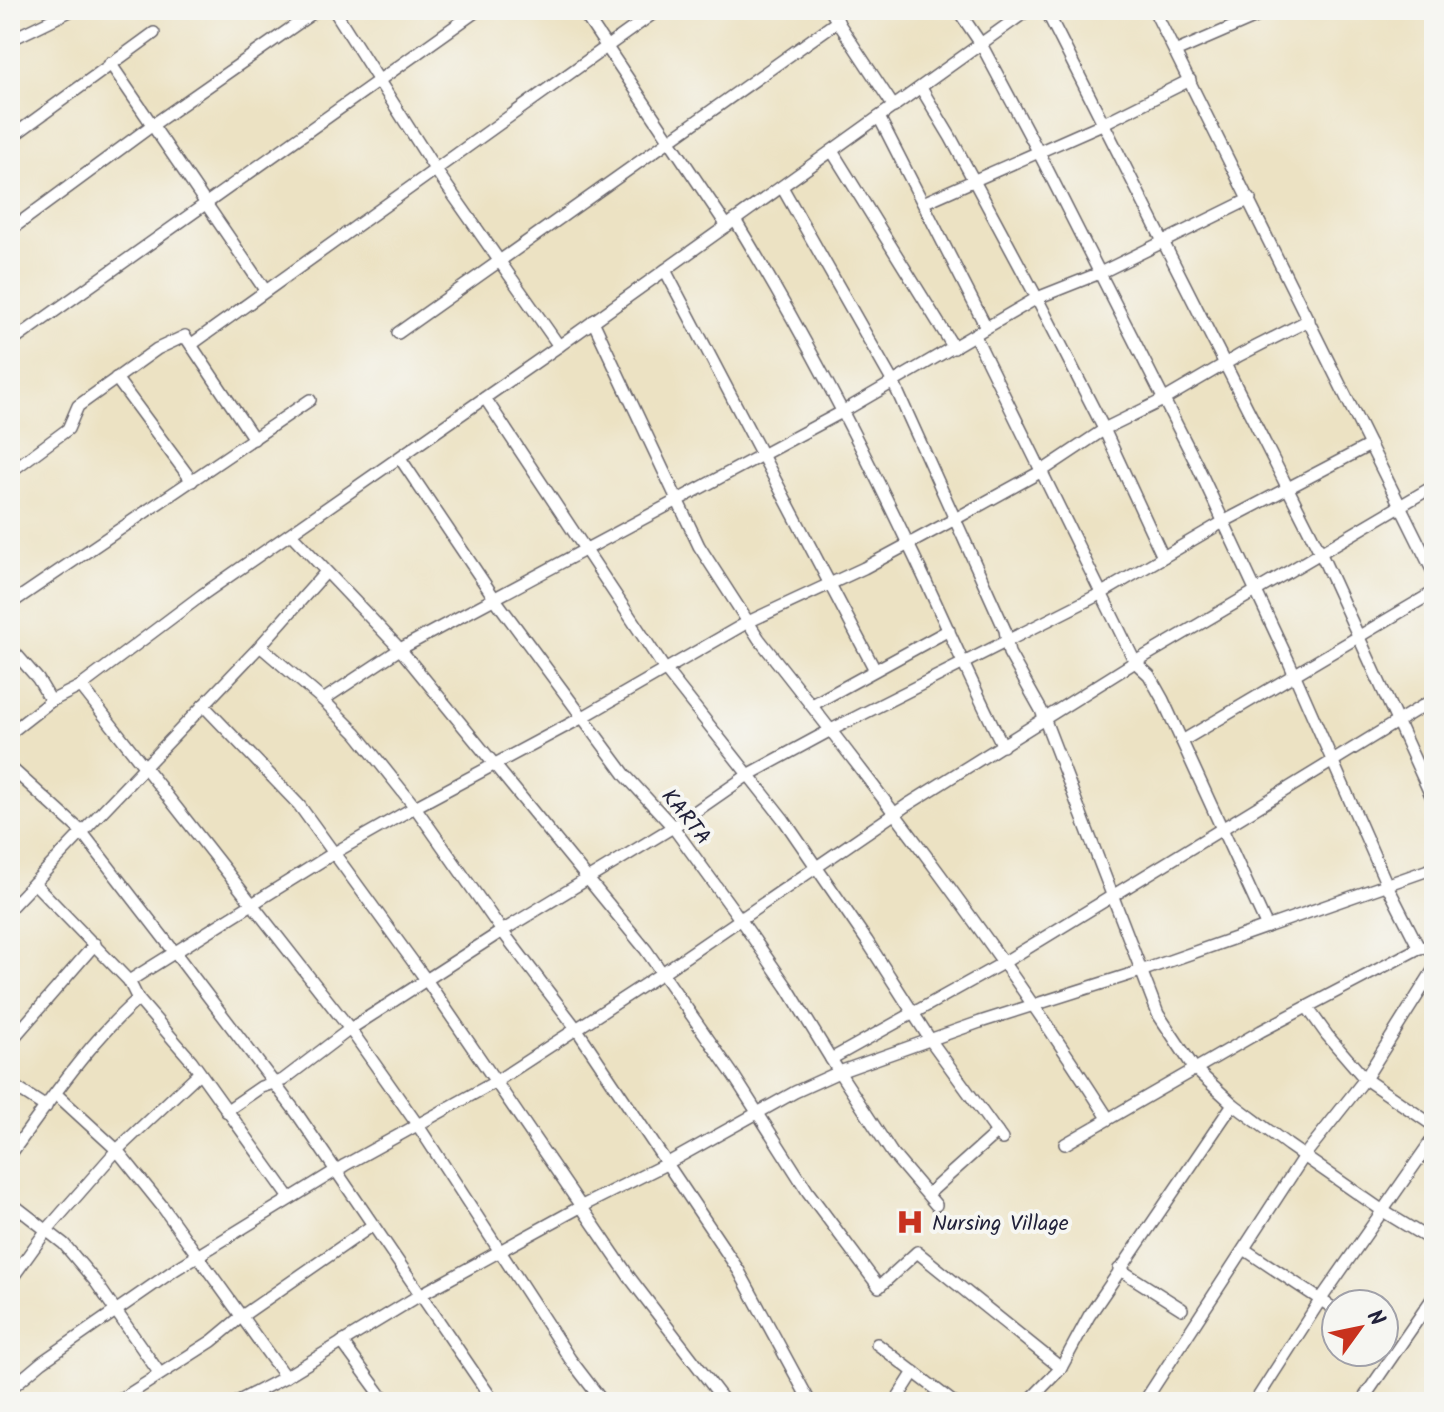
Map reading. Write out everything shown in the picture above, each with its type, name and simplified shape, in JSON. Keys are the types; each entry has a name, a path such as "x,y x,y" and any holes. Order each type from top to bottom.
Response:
{"street":[{"path":"10,40 72,10"},
{"path":"10,230 317,10"},
{"path":"334,10 435,169 559,346"},
{"path":"10,343 478,10"},
{"path":"582,10 669,140 731,223 842,412 909,544 1003,746"},
{"path":"192,344 658,10"},
{"path":"830,10 894,107"},
{"path":"958,10 981,44 1039,153 1223,522 1387,885 1419,948"},
{"path":"10,733 51,701 81,686 202,595 559,346 1028,10"},
{"path":"1046,10 1320,552 1434,802"},
{"path":"1154,10 1434,574"},
{"path":"1175,52 1272,10"},
{"path":"398,333 838,21"},
{"path":"10,138 154,33"},
{"path":"110,63 265,290"},
{"path":"923,203 1102,124 1190,80"},
{"path":"921,88 1037,298 1104,429 1163,557"},
{"path":"879,117 986,327"},
{"path":"832,151 954,348"},
{"path":"782,187 894,384 1005,630 1009,653 1045,721 1158,1014 1194,1068 1233,1104 1383,1211 1434,1242"},
{"path":"323,700 400,649 894,384 1037,298 1100,273 1250,199"},
{"path":"665,270 875,670"},
{"path":"129,981 334,853 415,807 583,717 748,622 829,585 955,519 1042,471 1104,429 1309,320"},
{"path":"593,321 699,546 748,622 960,900 1054,1033 1108,1118"},
{"path":"10,472 68,429 78,406 157,349 185,336 254,439"},
{"path":"975,336 1135,662 1149,675 1182,741 1267,927"},
{"path":"116,378 192,481"},
{"path":"485,398 664,668 817,868 931,1041 999,1136 928,1194"},
{"path":"10,604 310,400"},
{"path":"226,1111 261,1087 283,1080 350,1029 502,931 673,827 748,775 1102,593 1223,522 1370,445"},
{"name":"KARTA","path":"400,458 495,599 626,776 673,827 740,919 892,1153 936,1205"},
{"path":"10,1389 42,1362 198,1255 336,1170 495,1082 662,973 894,814 1135,662 1434,486"},
{"path":"291,534 400,649 588,878 662,973 817,1204 879,1287 917,1252 1061,1368"},
{"path":"10,908 260,646 326,572"},
{"path":"1182,741 1434,592"},
{"path":"812,705 949,630"},
{"path":"260,646 323,700 385,767 502,931 576,1028 739,1271 806,1401"},
{"path":"10,647 38,679 51,701"},
{"path":"81,686 350,1029 417,1124 570,1359 603,1402"},
{"path":"831,1059 1003,963 1434,699"},
{"path":"203,705 299,805 427,981 630,1278 725,1402"},
{"path":"10,767 81,831 176,954 336,1170 494,1402"},
{"path":"245,1400 420,1295 795,1092 839,1072 1141,971 1434,868"},
{"path":"34,883 129,981 138,999 199,1073 290,1198"},
{"path":"10,1042 95,944"},
{"path":"1065,1144 1194,1068 1307,1007 1419,948 1434,946"},
{"path":"1144,1402 1304,1156 1365,1079 1434,969"},
{"path":"10,1155 117,1017 138,999"},
{"path":"1307,1007 1365,1079 1434,1126"},
{"path":"10,1281 46,1231 117,1150 199,1073"},
{"path":"10,1084 46,1107"},
{"path":"56,1094 117,1150 198,1255 285,1377"},
{"path":"1028,1402 1061,1368 1119,1269 1233,1104"},
{"path":"1329,1288 1434,1137"},
{"path":"10,1202 64,1244 160,1374"},
{"path":"117,1402 212,1341 242,1316 373,1225"},
{"path":"1244,1249 1320,1298"},
{"path":"1119,1269 1182,1309"},
{"path":"1400,1346 1434,1296"},
{"path":"1255,1402 1320,1301"},
{"path":"342,1342 386,1402"},
{"path":"877,1344 953,1402"},
{"path":"1368,1400 1387,1368"},
{"path":"895,1402 914,1372"}],"place":[{"name":"Nursing Village","path":"910,1222"}]}
